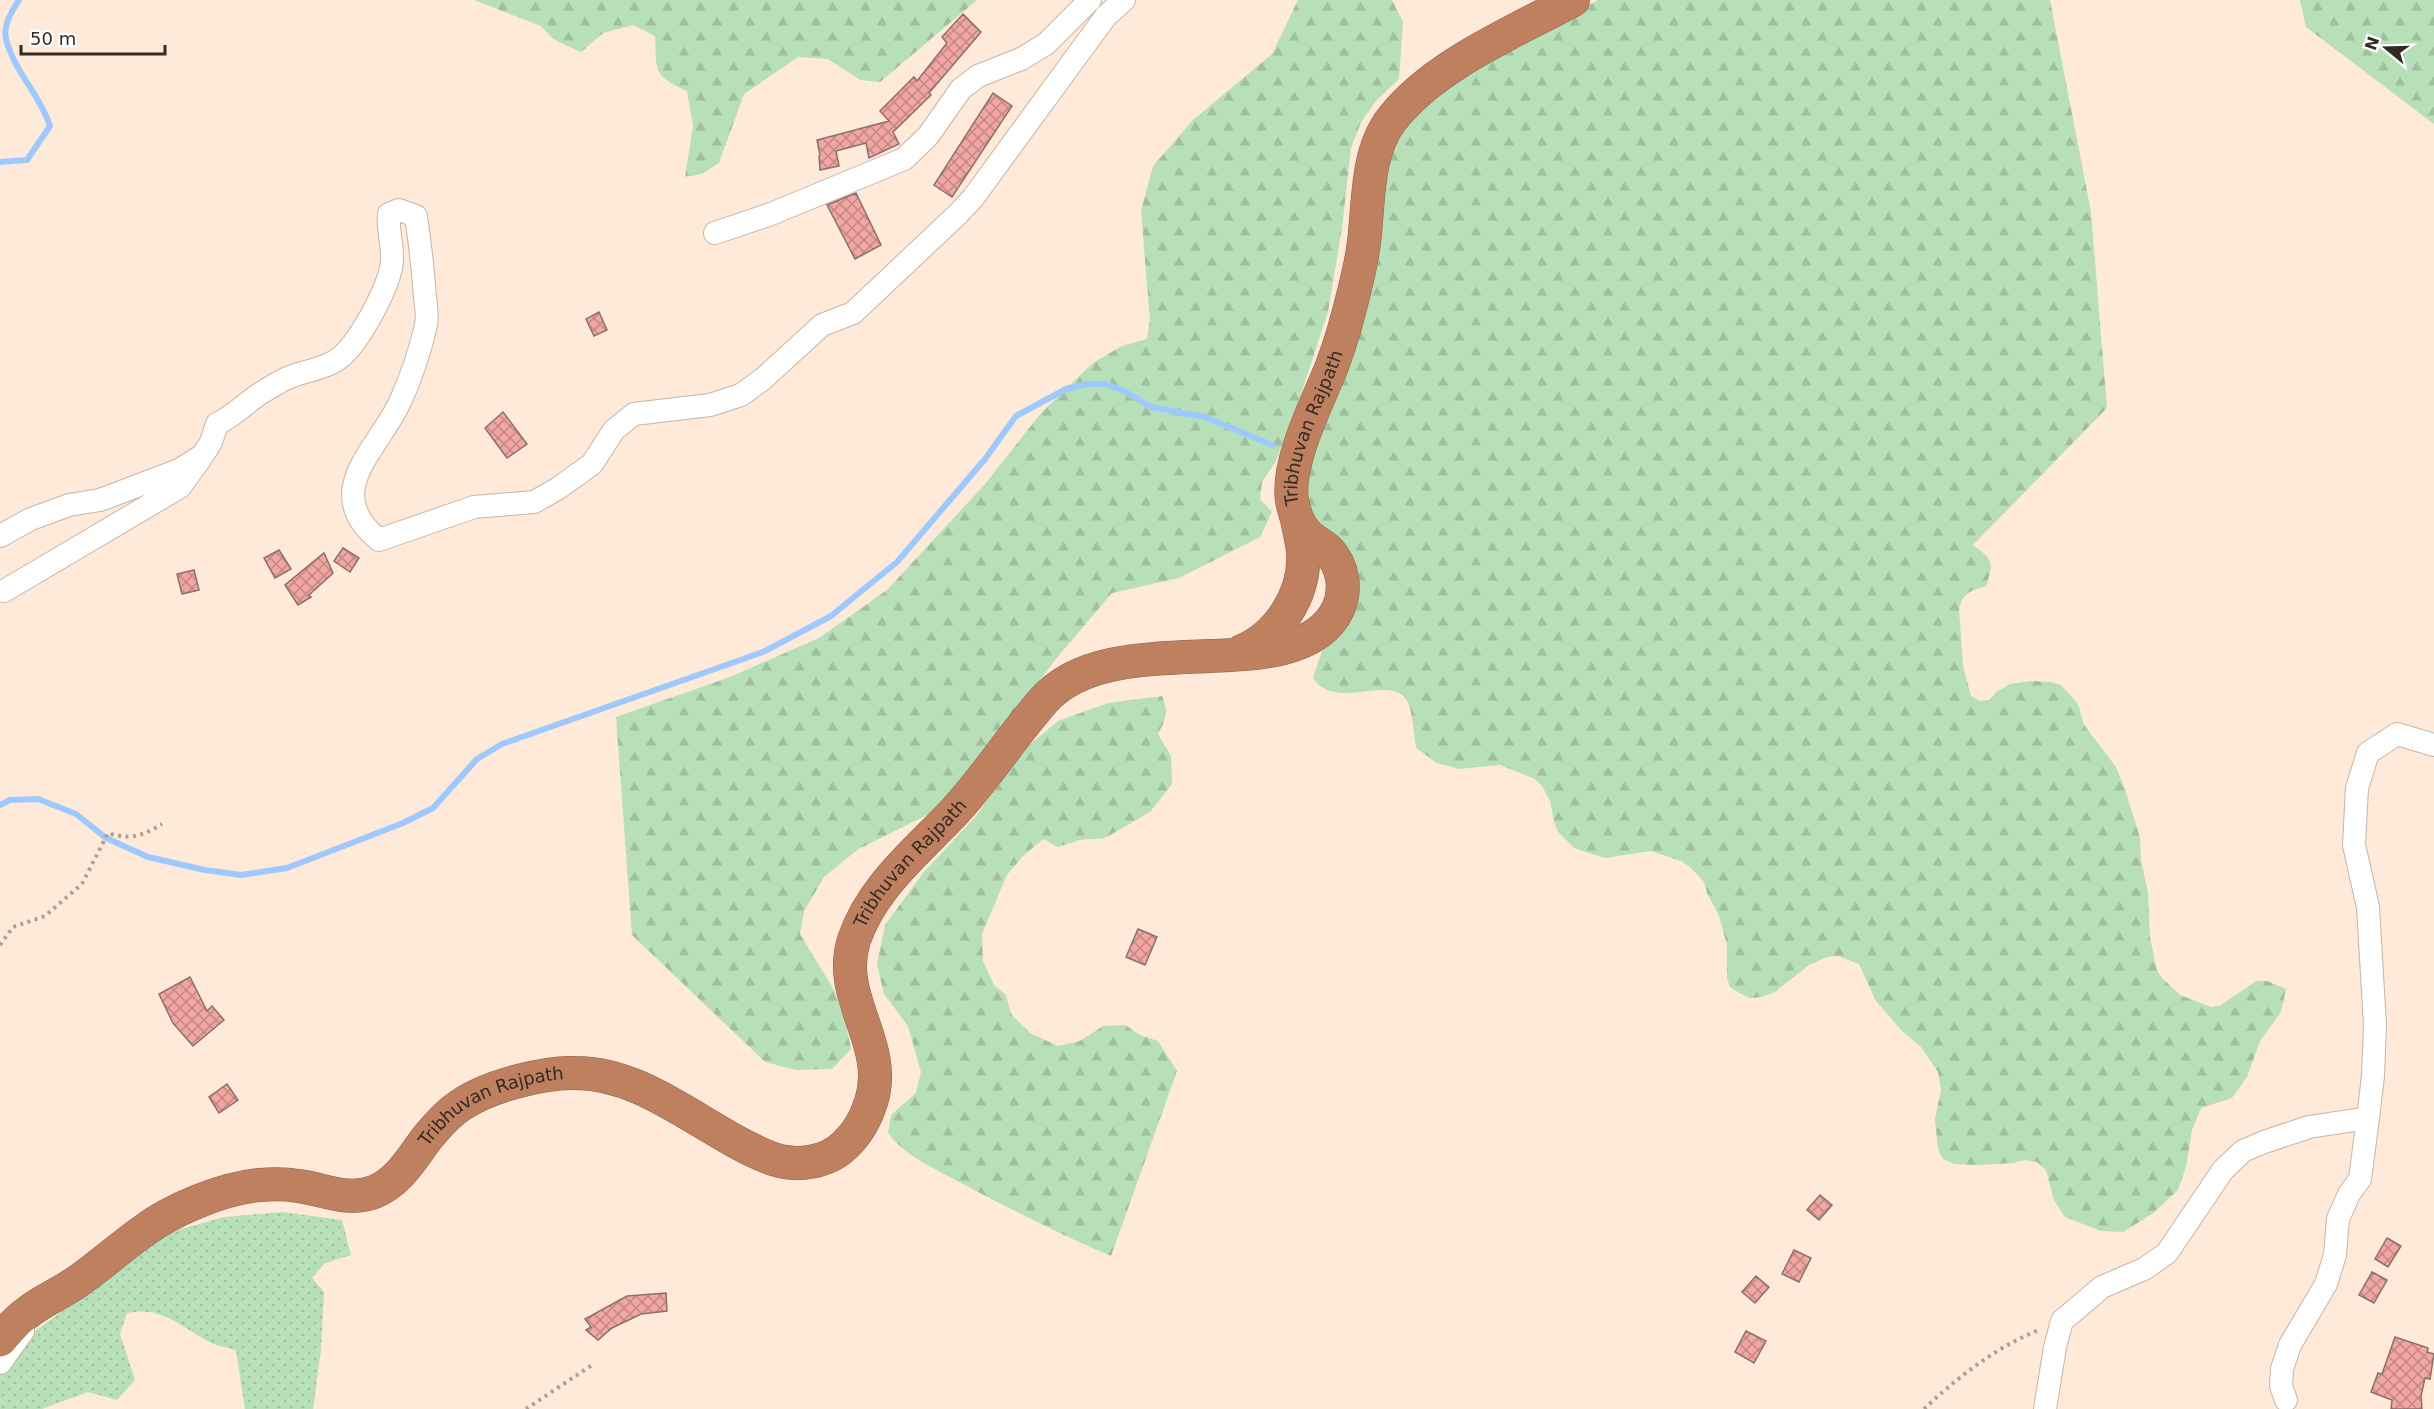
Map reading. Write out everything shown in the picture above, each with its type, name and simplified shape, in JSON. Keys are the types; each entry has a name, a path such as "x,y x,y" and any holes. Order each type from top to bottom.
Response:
{"highway":[{"name":"Tribhuvan Rajpath","path":"0,1340 30,1310 74,1285 154,1224 221,1194 252,1185 296,1185 344,1196 359,1196 374,1192 399,1174 441,1122 463,1103 498,1089 543,1076 582,1073 626,1083 673,1105 776,1160 797,1163 829,1157 843,1147 856,1132 867,1113 874,1092 875,1058 854,997 850,964 855,935 886,884 958,808 1041,703 1065,681 1088,670 1131,659 1234,654 1275,649 1309,640 1321,632 1339,608 1343,590 1340,568 1329,551 1304,531 1292,505 1291,485 1298,456 1335,358 1354,295 1364,249 1375,156 1382,135 1396,113 1443,74 1573,0"},
{"path":"1234,654 1254,646 1267,637 1283,618 1293,601 1302,573 1303,553 1297,519"}],"street":[{"path":"4,591 180,487 195,470 211,442 217,424 232,417 263,392 291,376 322,367 342,356 381,298 393,250 388,227 389,214 399,210 416,216 427,322 399,404 360,467 353,486 353,505 366,529 379,540 474,507 534,502 591,464 614,430 634,414 710,405 741,395 763,379 822,325 853,313 934,238 973,198 1106,16 1124,0"},
{"path":"715,233 771,214 904,159 928,136 961,89 978,76 1021,59 1046,44 1088,2 1092,15 1106,16"},
{"path":"0,536 31,519 69,505 100,500 140,486 179,470 203,455"},
{"path":"2286,1400 2281,1386 2282,1369 2290,1345 2326,1284 2335,1255 2338,1219 2349,1194 2360,1179 2373,1077 2375,1025 2368,907 2354,845 2357,788 2368,753 2397,734 2434,745"},
{"path":"2044,1409 2062,1320 2102,1287 2144,1269 2167,1253 2223,1170 2243,1151 2310,1128 2368,1118"},
{"path":"0,1363 25,1328 30,1310"}],"path":[{"path":"0,945 13,927 45,916 82,884 108,833 125,838 145,834 162,824"},
{"path":"1924,1409 1948,1386 2014,1340 2062,1320"},
{"path":"526,1409 592,1365"}],"green space":[{"path":"474,0 977,0 880,82 860,80 828,59 798,57 744,94 719,163 702,174 685,177 693,126 687,91 668,81 659,71 655,36 633,25 603,33 581,52 553,39 541,26"},
{"path":"1298,0 1392,0 1403,22 1399,79 1376,101 1361,122 1351,148 1342,228 1328,312 1276,461 1262,482 1260,499 1272,512 1260,537 1179,578 1112,593 1055,660 964,782 935,811 857,850 824,877 804,911 800,934 834,990 846,1025 851,1049 832,1069 797,1070 765,1062 632,935 616,717 730,677 819,638 887,590 985,484 1041,413 1093,363 1122,346 1147,339 1150,319 1141,211 1153,166 1193,120 1272,54"},
{"path":"1598,0 2050,0 2091,212 2107,408 1973,545 1985,554 1991,567 1986,586 1975,589 1965,596 1960,604 1963,666 1971,696 1980,701 1990,700 1996,692 2010,684 2030,681 2061,685 2078,704 2084,725 2116,767 2124,786 2140,838 2141,861 2148,892 2150,938 2157,971 2164,980 2180,995 2211,1007 2221,1005 2256,981 2267,981 2286,989 2281,1012 2260,1041 2247,1077 2240,1087 2232,1098 2201,1108 2192,1130 2186,1167 2178,1190 2152,1214 2123,1232 2101,1231 2065,1217 2054,1200 2046,1170 2037,1162 2025,1160 1977,1165 1954,1164 1943,1159 1938,1149 1935,1119 1941,1090 1938,1072 1921,1047 1902,1031 1876,1001 1859,964 1838,956 1827,957 1809,965 1775,992 1762,997 1750,998 1741,994 1730,987 1727,978 1727,945 1719,916 1704,882 1690,867 1681,861 1651,851 1605,858 1574,848 1558,832 1550,801 1542,786 1535,779 1500,765 1459,769 1437,763 1416,748 1409,705 1402,695 1379,690 1336,692 1323,688 1313,678 1325,642 1343,627 1313,527 1305,479 1383,180 1392,154 1405,130 1423,109 1469,72"},
{"path":"2300,0 2434,0 2434,124 2306,27"},
{"path":"1162,696 1166,715 1158,734 1171,756 1172,784 1150,812 1105,838 1079,840 1058,847 1043,839 1022,857 1007,875 982,934 983,961 994,985 1006,995 1011,1014 1030,1033 1058,1046 1080,1041 1103,1026 1125,1025 1140,1035 1158,1041 1177,1071 1111,1256 1036,1222 932,1168 904,1149 888,1133 891,1115 916,1093 921,1072 908,1026 884,994 877,964 885,925 923,873 976,816 1028,746 1058,721 1108,703"},
{"path":"282,1212 342,1220 351,1255 325,1263 312,1278 324,1292 321,1349 313,1409 245,1409 236,1350 214,1344 162,1315 140,1311 127,1313 120,1334 135,1380 117,1400 88,1392 42,1409 0,1409 0,1365 30,1335 167,1233 224,1217"}],"building":[{"path":"963,14 981,32 929,93 931,95 893,132 899,144 869,158 866,143 836,151 839,166 820,170 817,140 889,121 880,111 914,77 917,81 947,43 942,37"},
{"path":"993,93 1012,106 952,197 934,185"},
{"path":"856,193 881,245 855,259 827,205"},
{"path":"599,312 607,330 594,336 586,319"},
{"path":"503,412 527,444 507,458 485,428"},
{"path":"343,548 359,558 350,572 334,561"},
{"path":"279,550 291,569 275,578 264,558"},
{"path":"324,553 333,573 309,595 311,597 298,605 285,585"},
{"path":"194,570 199,590 182,594 177,574"},
{"path":"1138,929 1157,937 1145,965 1126,957"},
{"path":"190,977 207,1011 212,1006 224,1020 193,1046 173,1023 159,994"},
{"path":"227,1084 238,1100 219,1113 209,1097"},
{"path":"1820,1195 1832,1205 1819,1220 1807,1210"},
{"path":"2387,1238 2401,1246 2388,1267 2375,1259"},
{"path":"1794,1250 1811,1258 1799,1282 1782,1274"},
{"path":"2372,1272 2387,1280 2374,1303 2359,1295"},
{"path":"1756,1276 1769,1287 1755,1303 1742,1292"},
{"path":"666,1293 667,1311 641,1314 612,1328 598,1340 586,1330 591,1327 585,1319 627,1296"},
{"path":"1746,1331 1766,1341 1754,1363 1735,1352"},
{"path":"2395,1337 2428,1348 2427,1352 2434,1354 2430,1379 2425,1378 2421,1396 2422,1409 2391,1409 2392,1400 2371,1392 2378,1373 2382,1374"}],"waterway":[{"path":"0,162 27,160 50,126 15,62 6,39 7,24 19,0"},
{"path":"0,805 10,800 38,799 76,814 106,838 148,857 205,870 241,875 287,868 403,823 433,808 477,759 502,744 763,652 831,616 897,562 985,459 1016,416 1066,389 1086,384 1106,384 1124,391 1151,407 1205,417 1272,445"}]}
